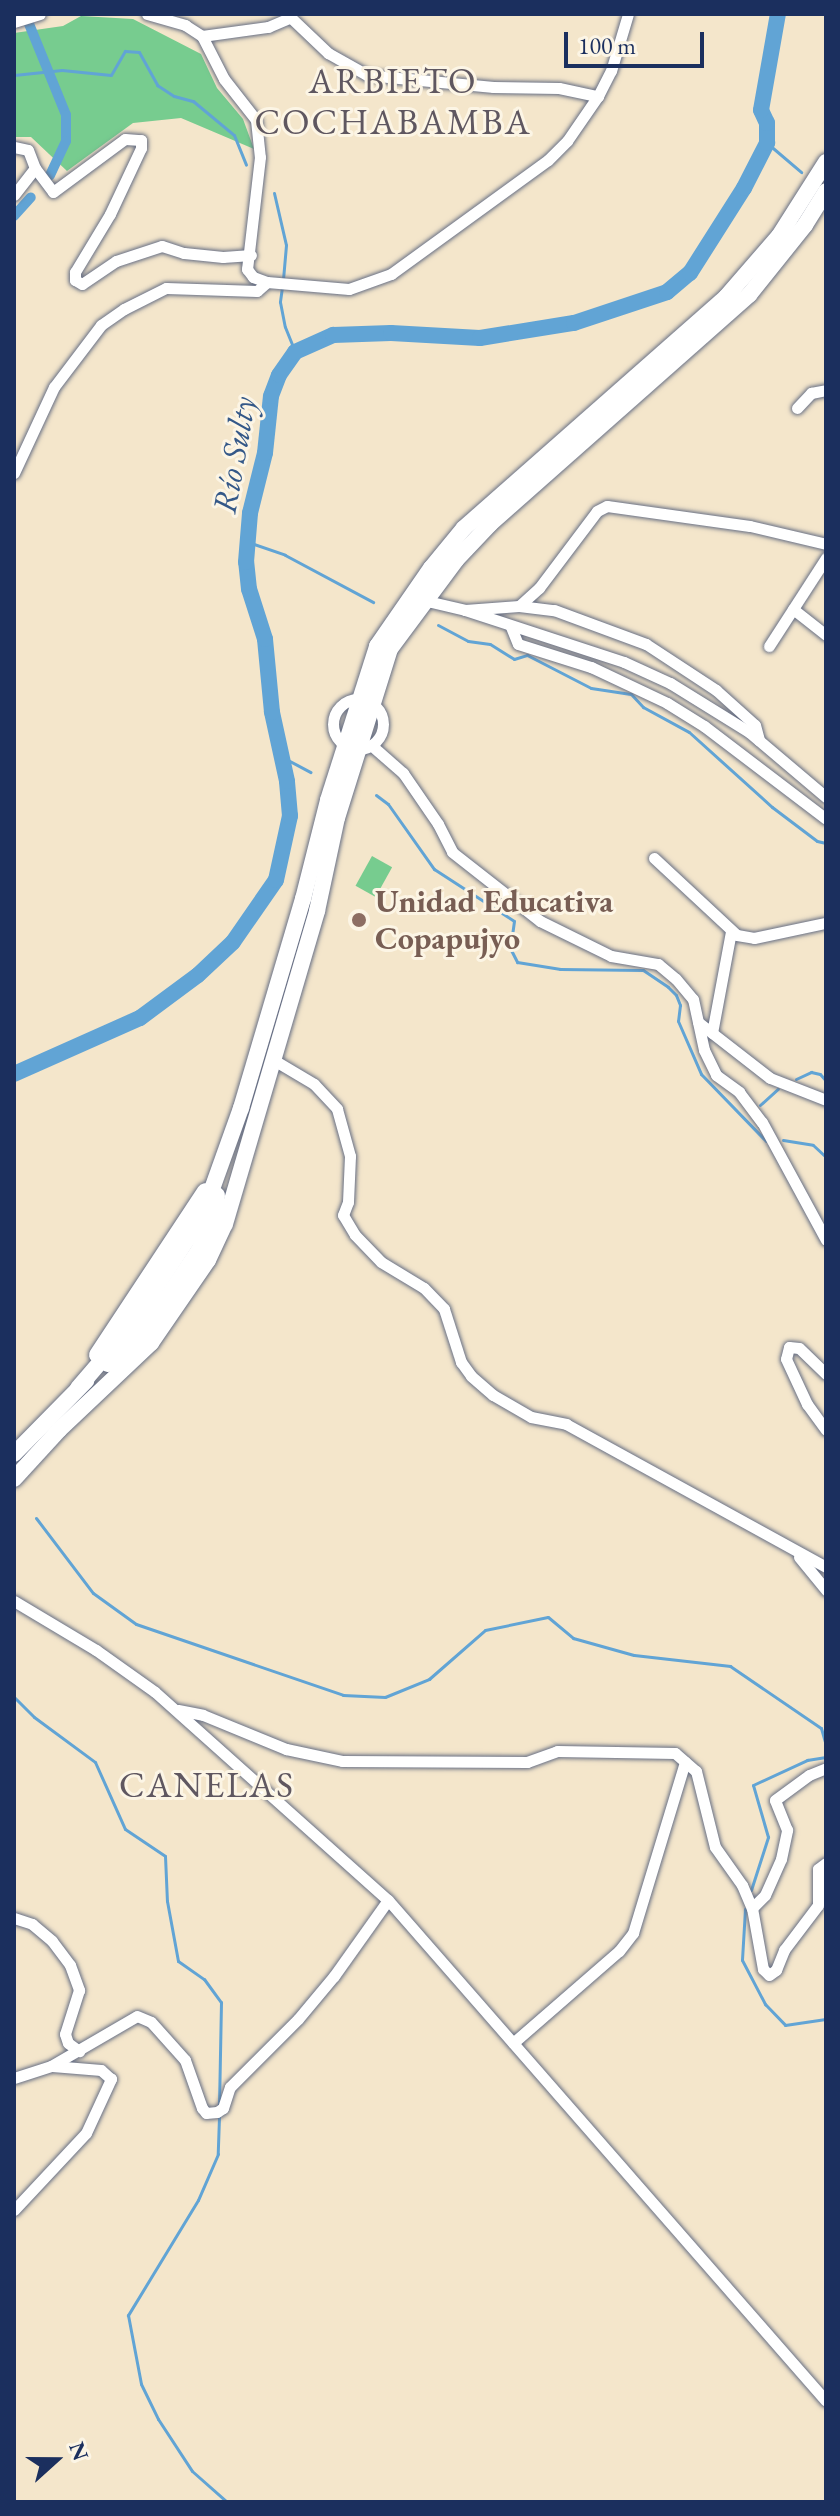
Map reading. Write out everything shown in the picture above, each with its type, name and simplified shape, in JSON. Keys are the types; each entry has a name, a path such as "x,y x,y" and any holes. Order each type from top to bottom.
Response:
{"highway":[{"path":"14,1454 78,1388 127,1331 202,1217 220,1170 373,678 377,646 431,568 464,528 726,297 779,236 826,162"},
{"path":"364,706 373,678 390,649 456,560 519,496 725,320 772,268 826,191"},
{"path":"14,1479 59,1430 151,1343 208,1260 225,1224 317,911 343,773 352,743"}],"street":[{"path":"14,22 40,14"},
{"path":"147,14 185,25 202,36 224,79 256,120 260,157 253,192 251,255 247,269 253,277 275,284 349,289 391,274 548,160 567,141 598,96 611,71 628,14"},
{"path":"202,36 268,27 288,16 328,53 367,75 493,87 559,88 598,96"},
{"path":"14,147 28,150 35,168 53,192 125,139 141,140 141,148 110,214 75,272 75,280 82,284 116,261 162,246 184,253 223,257 251,255"},
{"path":"14,195 35,168"},
{"path":"14,473 54,387 101,325 133,303 166,288 257,291 275,284"},
{"path":"797,408 811,393 826,390"},
{"path":"519,606 539,588 597,511 607,506 750,526 826,544"},
{"path":"769,646 826,558"},
{"path":"427,601 465,610 624,662 705,703 759,740 826,797"},
{"path":"465,610 519,606 567,613 646,644 716,690 755,725 759,740"},
{"path":"793,609 826,635"},
{"path":"511,627 518,644 591,667 667,703 704,726 826,819"},
{"path":"364,706 334,717 352,743 403,773 438,824 452,852 540,921 611,956 658,964 693,999 704,1050 716,1075 739,1092 762,1122 826,1240"},
{"path":"654,858 731,931 754,938 826,922"},
{"path":"712,1033 731,931"},
{"path":"698,1022 770,1078 826,1100"},
{"path":"272,1059 314,1084 337,1109 350,1156 348,1202 343,1215 355,1235 381,1262 424,1288 444,1309 461,1362 471,1376 493,1395 531,1417 566,1424 826,1567"},
{"path":"826,1374 799,1348 789,1347 786,1359 807,1404 826,1430"},
{"path":"787,1545 826,1590"},
{"path":"14,1601 96,1650 176,1710 388,1900 826,2401"},
{"path":"176,1710 203,1715 286,1749 342,1761 527,1762 557,1751 675,1753 696,1771 715,1847 742,1885 752,1908 763,1969 769,1975 776,1970 784,1950 818,1905 818,1869 826,1863"},
{"path":"513,2043 619,1951 633,1933 685,1762"},
{"path":"752,1908 765,1895 781,1859 787,1830 775,1800 809,1775 826,1768"},
{"path":"14,2078 51,2066 129,2018 144,2017 185,2060 202,2108 212,2114 217,2112 223,2108 230,2087 298,2019 334,1976 388,1900"},
{"path":"14,1918 32,1924 52,1941 70,1965 79,1990 65,2034 68,2043 79,2051"},
{"path":"14,2210 86,2133 111,2079 101,2070 51,2066"}],"green space":[{"path":"81,16 133,19 201,54 217,88 243,119 254,149 181,118 133,123 67,171 31,137 14,137 14,33 63,26"},
{"path":"372,856 392,867 376,897 356,886"}],"waterway":[{"path":"25,14 66,115 66,141 50,175"},
{"name":"Río Sulty","path":"14,1074 140,1018 198,975 233,942 276,880 290,816 287,781 272,712 265,639 249,589 246,562 250,513 265,453 271,396 279,375 295,352 333,335 391,333 480,338 574,323 667,292 690,273 744,188 767,143 767,123 761,110 778,14"},
{"path":"14,75 62,70 111,75 125,51 139,52 157,85 174,96 193,101 234,135 246,165"},
{"path":"767,143 801,172"},
{"path":"274,193 286,245 283,279"},
{"path":"14,216 31,197"},
{"path":"282,287 280,302 295,352"},
{"path":"248,542 285,555 373,602"},
{"path":"438,625 468,641 490,644 514,659 527,655 591,688 631,694 643,707 689,732 772,807 817,841 826,843"},
{"path":"284,758 310,772"},
{"path":"376,795 388,804 434,869 514,921 510,948 517,962 560,969 643,970 668,987 680,1005 678,1021 701,1074 766,1141"},
{"path":"796,1079 811,1072 820,1074 826,1081"},
{"path":"760,1105 778,1089"},
{"path":"783,1140 813,1145 826,1157"},
{"path":"36,1518 93,1593 136,1624 343,1695 385,1697 429,1679 485,1630 548,1617 573,1638 634,1655 730,1666 821,1728 826,1745"},
{"path":"14,1697 34,1717 95,1762 125,1829 165,1856 167,1901 178,1961 204,1979 221,2002 219,2105"},
{"path":"751,1890 768,1837 753,1785 807,1760 826,1757"},
{"path":"745,1909 742,1960 765,2004 785,2025 826,2019"},
{"path":"219,2117 218,2154 198,2200 128,2315 141,2384 158,2419 192,2471 227,2502"}],"place":[{"name":"Unidad Educativa Copapujyo","path":"359,920"}],"district":[{"name":"ARBIETO COCHABAMBA","path":"393,100"},
{"name":"CANELAS","path":"207,1785"}]}
